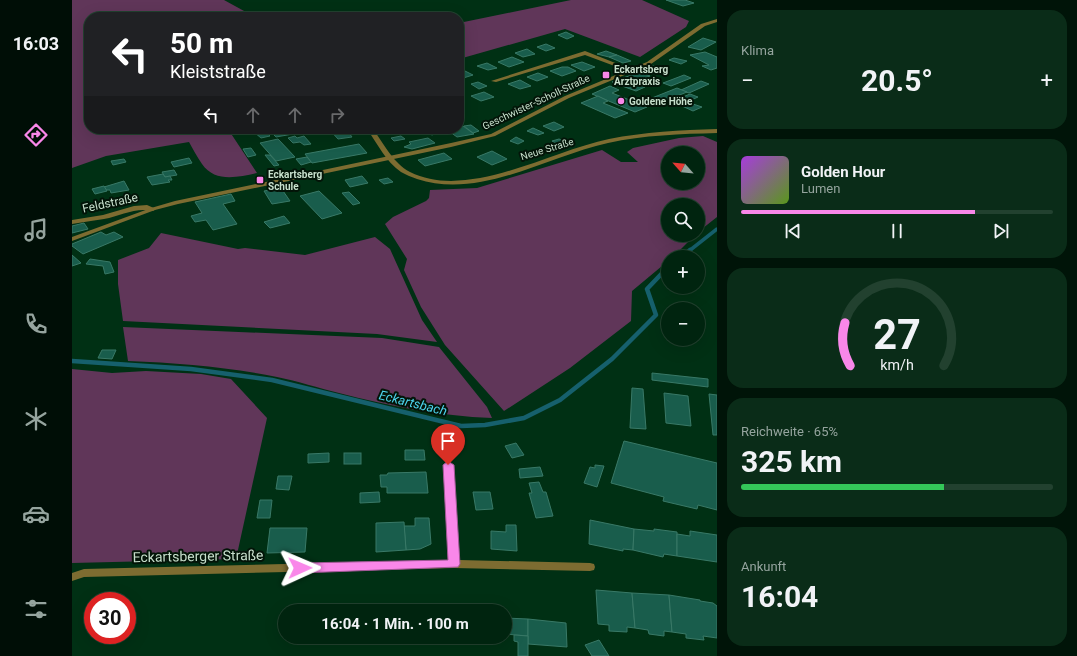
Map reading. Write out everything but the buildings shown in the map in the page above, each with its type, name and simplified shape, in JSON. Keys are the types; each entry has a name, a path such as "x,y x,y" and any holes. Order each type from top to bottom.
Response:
{"street":[{"name":"Geschwister-Scholl-Straße","path":"72,239 153,209 184,200 392,158 493,135 567,97 649,63 703,25 717,20"},
{"path":"494,81 585,53 630,70"},
{"name":"Neue Straße","path":"374,134 392,158 397,168 410,175 427,181 446,184 471,183 606,142 665,133 717,131"},
{"name":"Feldstraße","path":"72,222 104,217 136,207 145,206 153,209"},
{"path":"448,465 454,564"},
{"name":"Eckartsberger Straße","path":"72,577 84,573 454,564 590,567"}],"shaded area":[{"path":"72,0 224,0 246,12 84,12 84,134 231,134 257,173 235,177 213,174 202,164 189,142 106,156 72,168"},
{"path":"571,0 642,0 689,21 686,27 640,57 565,29 464,58 464,22"},
{"path":"703,136 717,142 717,217 705,226 705,198 661,198 661,242 688,242 680,250 661,250 661,267 632,291 631,321 570,368 504,411 445,345 421,307 404,270 407,259 385,224 393,217 426,201 429,198 430,190 477,188 602,150 621,162 638,162 627,152 633,148 679,138"},
{"path":"161,233 238,249 245,248 305,255 375,237 390,249 422,320 437,342 377,334 123,321 118,284 118,260 149,248"},
{"path":"123,327 382,338 439,347 487,407 492,418 433,413 395,406 285,379 222,368 185,364 128,361"},
{"path":"72,369 112,373 146,371 201,374 231,379 267,418 236,559 72,563"}],"waterway":[{"name":"Eckartsbach","path":"690,250 717,229"},
{"name":"Eckartsbach","path":"72,361 191,369 272,380 461,426 485,425 524,418 560,400 612,359 656,315 647,289 661,274"}],"place":[{"name":"Eckartsberg Arztpraxis","path":"606,75"},
{"name":"Goldene Höhe","path":"621,101"},
{"name":"Eckartsberg Schule","path":"260,180"}],"route":[{"path":"300,568 454,564 448,465"}]}
